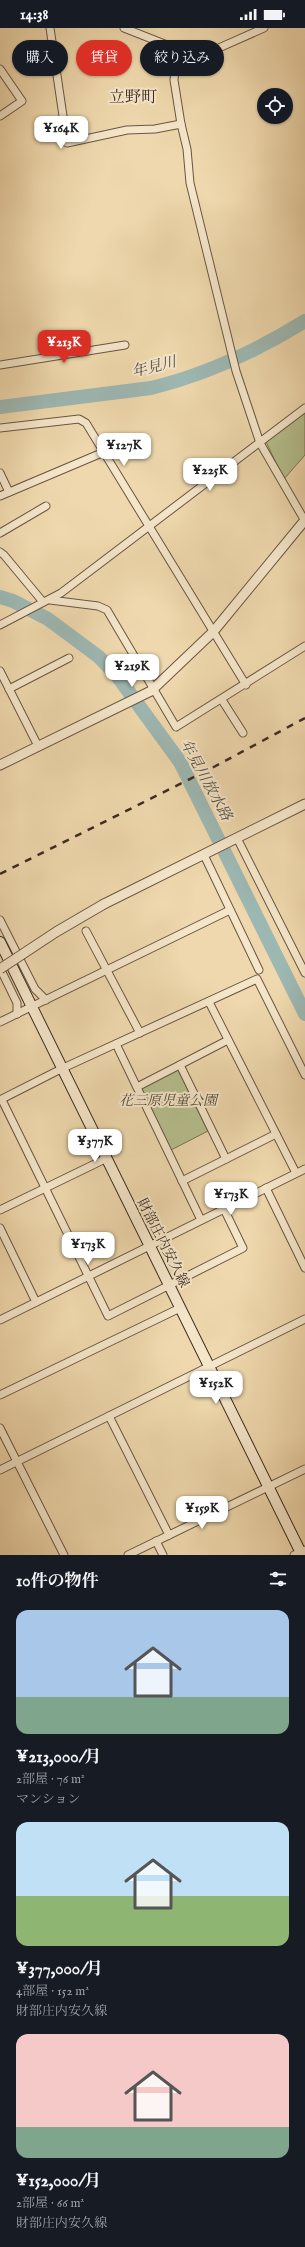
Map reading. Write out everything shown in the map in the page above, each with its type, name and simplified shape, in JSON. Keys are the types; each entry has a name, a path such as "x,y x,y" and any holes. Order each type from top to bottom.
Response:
{"main road":[{"name":"財部庄内安久線","path":"0,942 105,1159 210,1367 267,1488 300,1553"}],"street":[{"path":"50,28 67,143 127,130 155,129 181,124"},
{"path":"126,28 155,40"},
{"path":"224,46 264,28"},
{"path":"0,69 22,101 0,116"},
{"path":"0,765 152,689 213,632 305,520 260,443 236,371 190,183 187,149 181,124 174,76"},
{"path":"0,365 125,345"},
{"path":"2,624 46,601 305,408"},
{"path":"0,428 79,419 86,423 246,685"},
{"path":"0,496 104,452"},
{"path":"0,473 9,492"},
{"path":"0,533 46,506"},
{"path":"0,552 46,601 98,606 108,610 152,689 176,728 246,685 305,646"},
{"path":"9,689 70,658"},
{"path":"0,673 38,746"},
{"path":"222,700 243,733"},
{"path":"17,1014 18,1003 0,968 56,932 104,904 305,804"},
{"path":"237,838 305,973"},
{"path":"206,853 230,910 259,970"},
{"path":"0,1022 230,910"},
{"path":"0,920 35,989 46,1000"},
{"path":"86,931 140,1033"},
{"path":"224,1209 243,1248 108,1316 1,1100 61,1069 257,979 305,1075"},
{"path":"209,1002 296,1173"},
{"path":"137,1087 228,1040"},
{"path":"116,1044 201,1220"},
{"path":"180,1065 226,1158"},
{"path":"182,1181 276,1134"},
{"path":"0,1210 105,1159"},
{"path":"0,1320 305,1169"},
{"path":"266,1188 305,1268"},
{"path":"0,1228 36,1302"},
{"path":"0,1395 180,1308"},
{"path":"0,1470 305,1319"},
{"path":"109,1416 168,1536"},
{"path":"0,1428 64,1555"},
{"path":"128,1555 305,1469"},
{"path":"156,1541 163,1555"}],"green space":[{"path":"305,411 305,455 284,479 266,442"},
{"name":"花三原児童公園","path":"178,1070 208,1131 169,1151 138,1089"}],"waterway":[{"name":"年見川","path":"0,407 151,388 171,383 211,369 250,352 305,321"},
{"name":"年見川放水路","path":"0,597 13,601 48,619 99,657 118,677 180,762 305,1014"}],"railway":[{"path":"0,874 210,769 305,718"}],"district":[{"name":"立野町","path":"133,98"}]}
